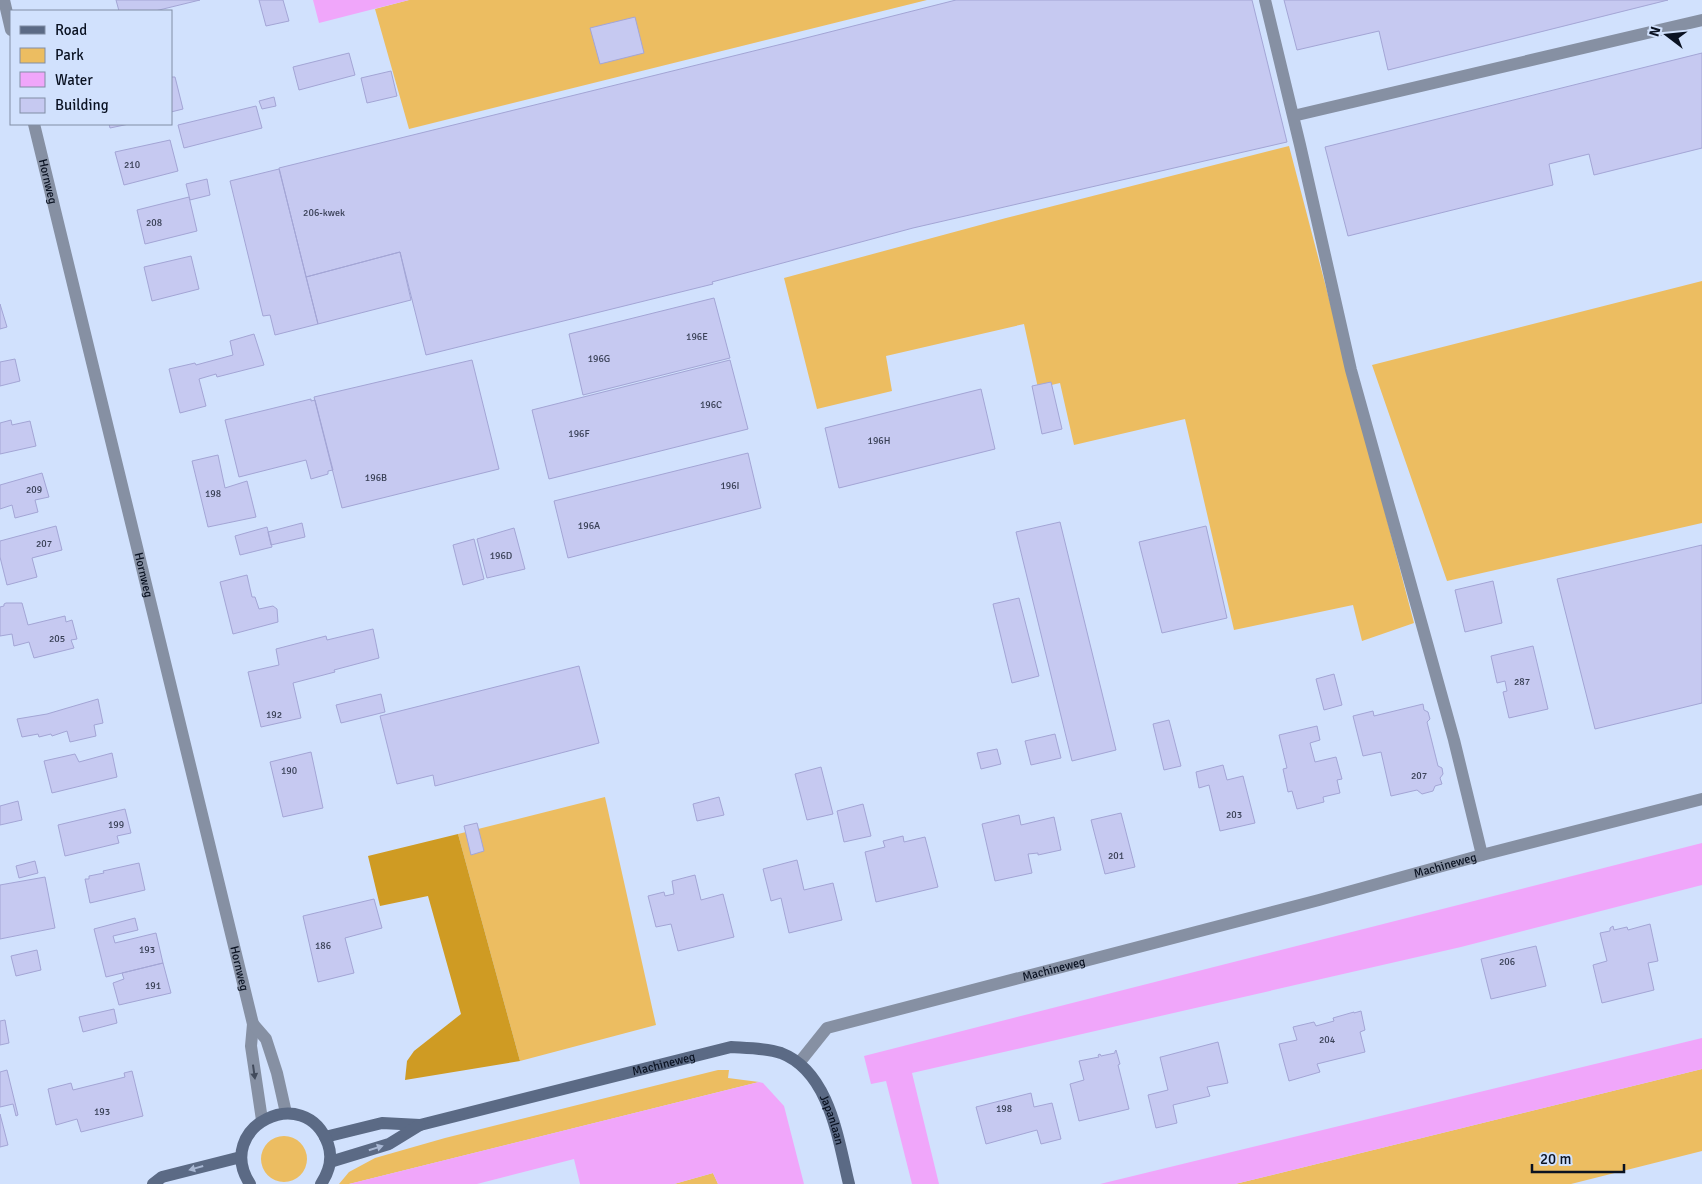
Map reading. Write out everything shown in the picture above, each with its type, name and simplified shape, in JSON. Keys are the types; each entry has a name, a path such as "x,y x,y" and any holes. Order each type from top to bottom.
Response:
{"street":[{"path":"4,0 10,26"},
{"path":"1265,0 1351,370 1454,740 1482,855"},
{"path":"1293,116 1702,20"},
{"name":"Hornweg","path":"34,125 253,1024 250,1046 262,1120"},
{"name":"Machineweg","path":"325,1137 382,1123 420,1125 731,1047 781,1053 799,1063 827,1028 1319,900 1482,855 1702,799"},
{"name":"Hornweg","path":"253,1024 266,1040 277,1073 286,1113"},
{"name":"Japanlaan","path":"799,1063 815,1080 830,1108 849,1184"},
{"path":"248,1184 241,1157 244,1143 251,1130 262,1120 286,1113 298,1115 309,1120 318,1127 325,1137 330,1149 330,1162 327,1176 321,1184"},
{"name":"Machineweg","path":"330,1162 389,1144 420,1125"},
{"path":"153,1184 162,1177 241,1157"}],"green space":[{"path":"409,0 927,0 409,129 375,9"},
{"path":"1289,146 1414,623 1362,641 1353,605 1234,630 1185,419 1074,445 1060,383 1038,388 1024,324 886,356 892,391 817,409 784,278 1006,218"},
{"path":"1702,281 1702,523 1447,581 1372,365"},
{"path":"605,797 656,1025 520,1061 458,834"},
{"path":"1702,1069 1702,1151 1571,1184 1235,1184"},
{"path":"718,1070 729,1070 728,1078 759,1082 349,1184 339,1184 349,1172 375,1158 445,1138"},
{"path":"280,1136 288,1136 297,1140 303,1146 307,1159 303,1172 297,1178 288,1182 280,1182 271,1178 265,1172 261,1163 261,1155 265,1146 271,1140"},
{"path":"713,1173 718,1184 674,1184"}],"shaded area":[{"path":"458,834 520,1061 405,1080 407,1061 414,1051 461,1014 428,896 380,906 368,856"}],"water":[{"path":"313,0 409,0 319,23"},
{"path":"1702,843 1702,885 1461,947 912,1073 939,1184 912,1184 886,1081 871,1084 864,1056"},
{"path":"1702,1038 1702,1069 1235,1184 1100,1184"},
{"path":"759,1082 763,1083 784,1106 804,1184 718,1184 713,1173 674,1184 580,1184 574,1159 477,1184 349,1184"}],"building":[{"path":"116,0 200,0 159,10 119,10"},
{"path":"259,0 283,0 289,21 266,26"},
{"path":"956,0 1252,0 1287,142 913,228 712,282 713,284 426,355 400,252 306,277 279,168"},
{"path":"1284,0 1668,0 1388,70 1379,31 1297,50"},
{"path":"635,17 644,53 600,64 590,28"},
{"path":"349,53 355,75 299,90 293,67"},
{"path":"1702,53 1702,148 1594,175 1589,154 1549,164 1553,185 1348,236 1325,147"},
{"path":"391,71 397,96 367,103 361,78"},
{"path":"172,77 175,77 183,109 172,112"},
{"path":"274,97 276,106 262,109 259,101"},
{"path":"256,106 262,128 184,148 178,125"},
{"path":"109,125 124,125 110,128"},
{"path":"170,140 178,171 124,185 115,152"},
{"path":"279,169 318,324 275,335 270,315 263,316 230,181"},
{"path":"207,179 210,195 190,200 186,184"},
{"path":"189,197 197,231 145,244 137,210"},
{"path":"400,252 411,300 318,324 306,277"},
{"path":"191,256 199,289 152,301 144,267"},
{"path":"714,298 730,358 583,395 569,334"},
{"path":"0,304 7,327 0,329"},
{"path":"254,334 264,365 217,377 216,374 199,379 206,406 180,413 169,369 195,363 196,365 233,355 230,341"},
{"path":"15,359 20,381 0,386 0,362"},
{"path":"472,360 499,469 342,508 314,397"},
{"path":"730,360 748,429 549,479 532,410"},
{"path":"1051,382 1062,429 1042,434 1032,386"},
{"path":"981,389 995,449 839,488 825,428"},
{"path":"311,399 311,401 315,400 333,470 328,471 328,474 311,479 306,460 239,477 225,420"},
{"path":"11,420 12,425 30,421 36,446 0,454 0,423"},
{"path":"748,453 761,508 568,558 554,501"},
{"path":"218,455 225,488 247,481 256,517 208,527 192,461"},
{"path":"42,473 49,497 35,500 38,512 15,518 12,505 0,509 0,485"},
{"path":"1060,522 1116,750 1072,761 1016,532"},
{"path":"302,523 305,537 271,545 268,532"},
{"path":"56,526 62,550 32,558 37,577 7,585 0,557 0,541"},
{"path":"1206,526 1227,618 1162,633 1139,542"},
{"path":"267,527 272,547 240,555 235,536"},
{"path":"514,528 525,569 487,578 477,539"},
{"path":"474,539 484,579 463,585 453,545"},
{"path":"1702,545 1702,703 1595,729 1557,579"},
{"path":"247,575 252,597 255,597 259,609 273,606 277,609 278,622 233,634 220,582"},
{"path":"1493,581 1502,623 1465,632 1455,590"},
{"path":"1019,598 1039,676 1012,683 993,604"},
{"path":"6,603 22,603 28,625 65,616 66,622 72,620 77,639 71,640 74,648 34,658 29,642 14,646 12,634 0,636 0,607"},
{"path":"373,629 379,658 293,683 301,718 261,727 248,672 279,665 276,649 326,636 327,640"},
{"path":"1533,646 1548,709 1509,718 1503,692 1507,691 1505,681 1497,683 1491,656"},
{"path":"579,666 599,743 435,786 433,775 397,784 380,716"},
{"path":"1334,674 1342,705 1324,710 1316,679"},
{"path":"381,694 385,712 341,723 336,705"},
{"path":"98,699 103,723 94,725 96,736 70,742 67,731 52,736 51,734 39,737 38,734 22,737 17,719 47,714"},
{"path":"1423,704 1424,710 1428,712 1430,719 1427,722 1438,766 1442,768 1443,774 1440,778 1442,784 1435,786 1433,791 1422,794 1417,790 1391,796 1381,752 1363,756 1353,716 1373,711 1374,716"},
{"path":"1169,720 1181,766 1164,770 1153,724"},
{"path":"1317,726 1320,740 1310,743 1315,762 1336,757 1342,779 1337,780 1340,793 1323,797 1324,802 1297,809 1292,791 1288,792 1283,769 1287,768 1279,735"},
{"path":"1055,734 1061,758 1031,765 1025,741"},
{"path":"997,749 1001,764 981,769 977,753"},
{"path":"311,752 323,808 283,817 270,762"},
{"path":"112,753 117,777 52,793 44,761 75,754 79,762"},
{"path":"1223,765 1227,780 1243,776 1255,823 1220,831 1209,785 1199,788 1196,772"},
{"path":"821,767 833,814 807,820 795,774"},
{"path":"719,797 724,815 697,821 693,804"},
{"path":"18,801 22,820 0,825 0,806"},
{"path":"863,804 871,836 844,842 837,811"},
{"path":"125,809 131,833 117,836 119,843 65,856 58,825"},
{"path":"1121,813 1135,867 1105,874 1091,820"},
{"path":"1019,815 1021,825 1054,817 1061,850 1038,855 1038,853 1028,854 1032,873 995,881 982,824"},
{"path":"477,823 484,851 471,855 464,826"},
{"path":"903,836 904,842 925,837 938,887 876,902 865,852 885,847 883,841"},
{"path":"797,860 804,890 833,883 842,920 789,933 781,898 771,901 763,869"},
{"path":"35,861 38,873 19,878 16,866"},
{"path":"139,863 145,890 90,903 85,879 89,879 89,876 104,873 103,871"},
{"path":"695,875 701,900 723,894 734,937 678,951 671,924 656,927 648,896 664,892 665,896 674,894 672,881"},
{"path":"45,877 55,928 0,939 0,885"},
{"path":"374,899 382,928 345,938 354,973 318,982 303,916"},
{"path":"135,918 138,930 113,936 115,943 156,933 163,963 106,977 94,929"},
{"path":"1650,924 1658,961 1648,963 1654,990 1602,1003 1593,965 1607,961 1600,933 1610,931 1610,928 1613,926 1614,930 1627,927 1628,930"},
{"path":"1536,946 1546,986 1491,999 1481,959"},
{"path":"37,950 41,970 16,976 11,956"},
{"path":"163,963 171,993 119,1005 113,983 124,979 122,973"},
{"path":"114,1009 117,1023 83,1032 79,1017"},
{"path":"1361,1011 1365,1030 1360,1032 1365,1052 1317,1064 1320,1072 1289,1081 1279,1044 1297,1040 1293,1027 1314,1022 1316,1026 1334,1021 1333,1018"},
{"path":"5,1020 9,1043 0,1045 0,1021"},
{"path":"1218,1042 1228,1083 1207,1087 1210,1096 1173,1105 1177,1123 1156,1128 1148,1095 1168,1090 1160,1057"},
{"path":"1116,1050 1129,1109 1079,1121 1070,1084 1084,1080 1079,1061 1099,1057 1098,1055 1100,1054 1101,1056 1115,1053"},
{"path":"7,1070 18,1115 16,1116 13,1104 0,1107 0,1072"},
{"path":"132,1071 143,1116 81,1132 77,1119 56,1125 48,1089 71,1083 73,1090 125,1077 124,1073"},
{"path":"1031,1093 1034,1107 1052,1103 1061,1139 1041,1144 1037,1130 986,1144 976,1107"},
{"path":"0,1114 8,1145 0,1147"}]}
